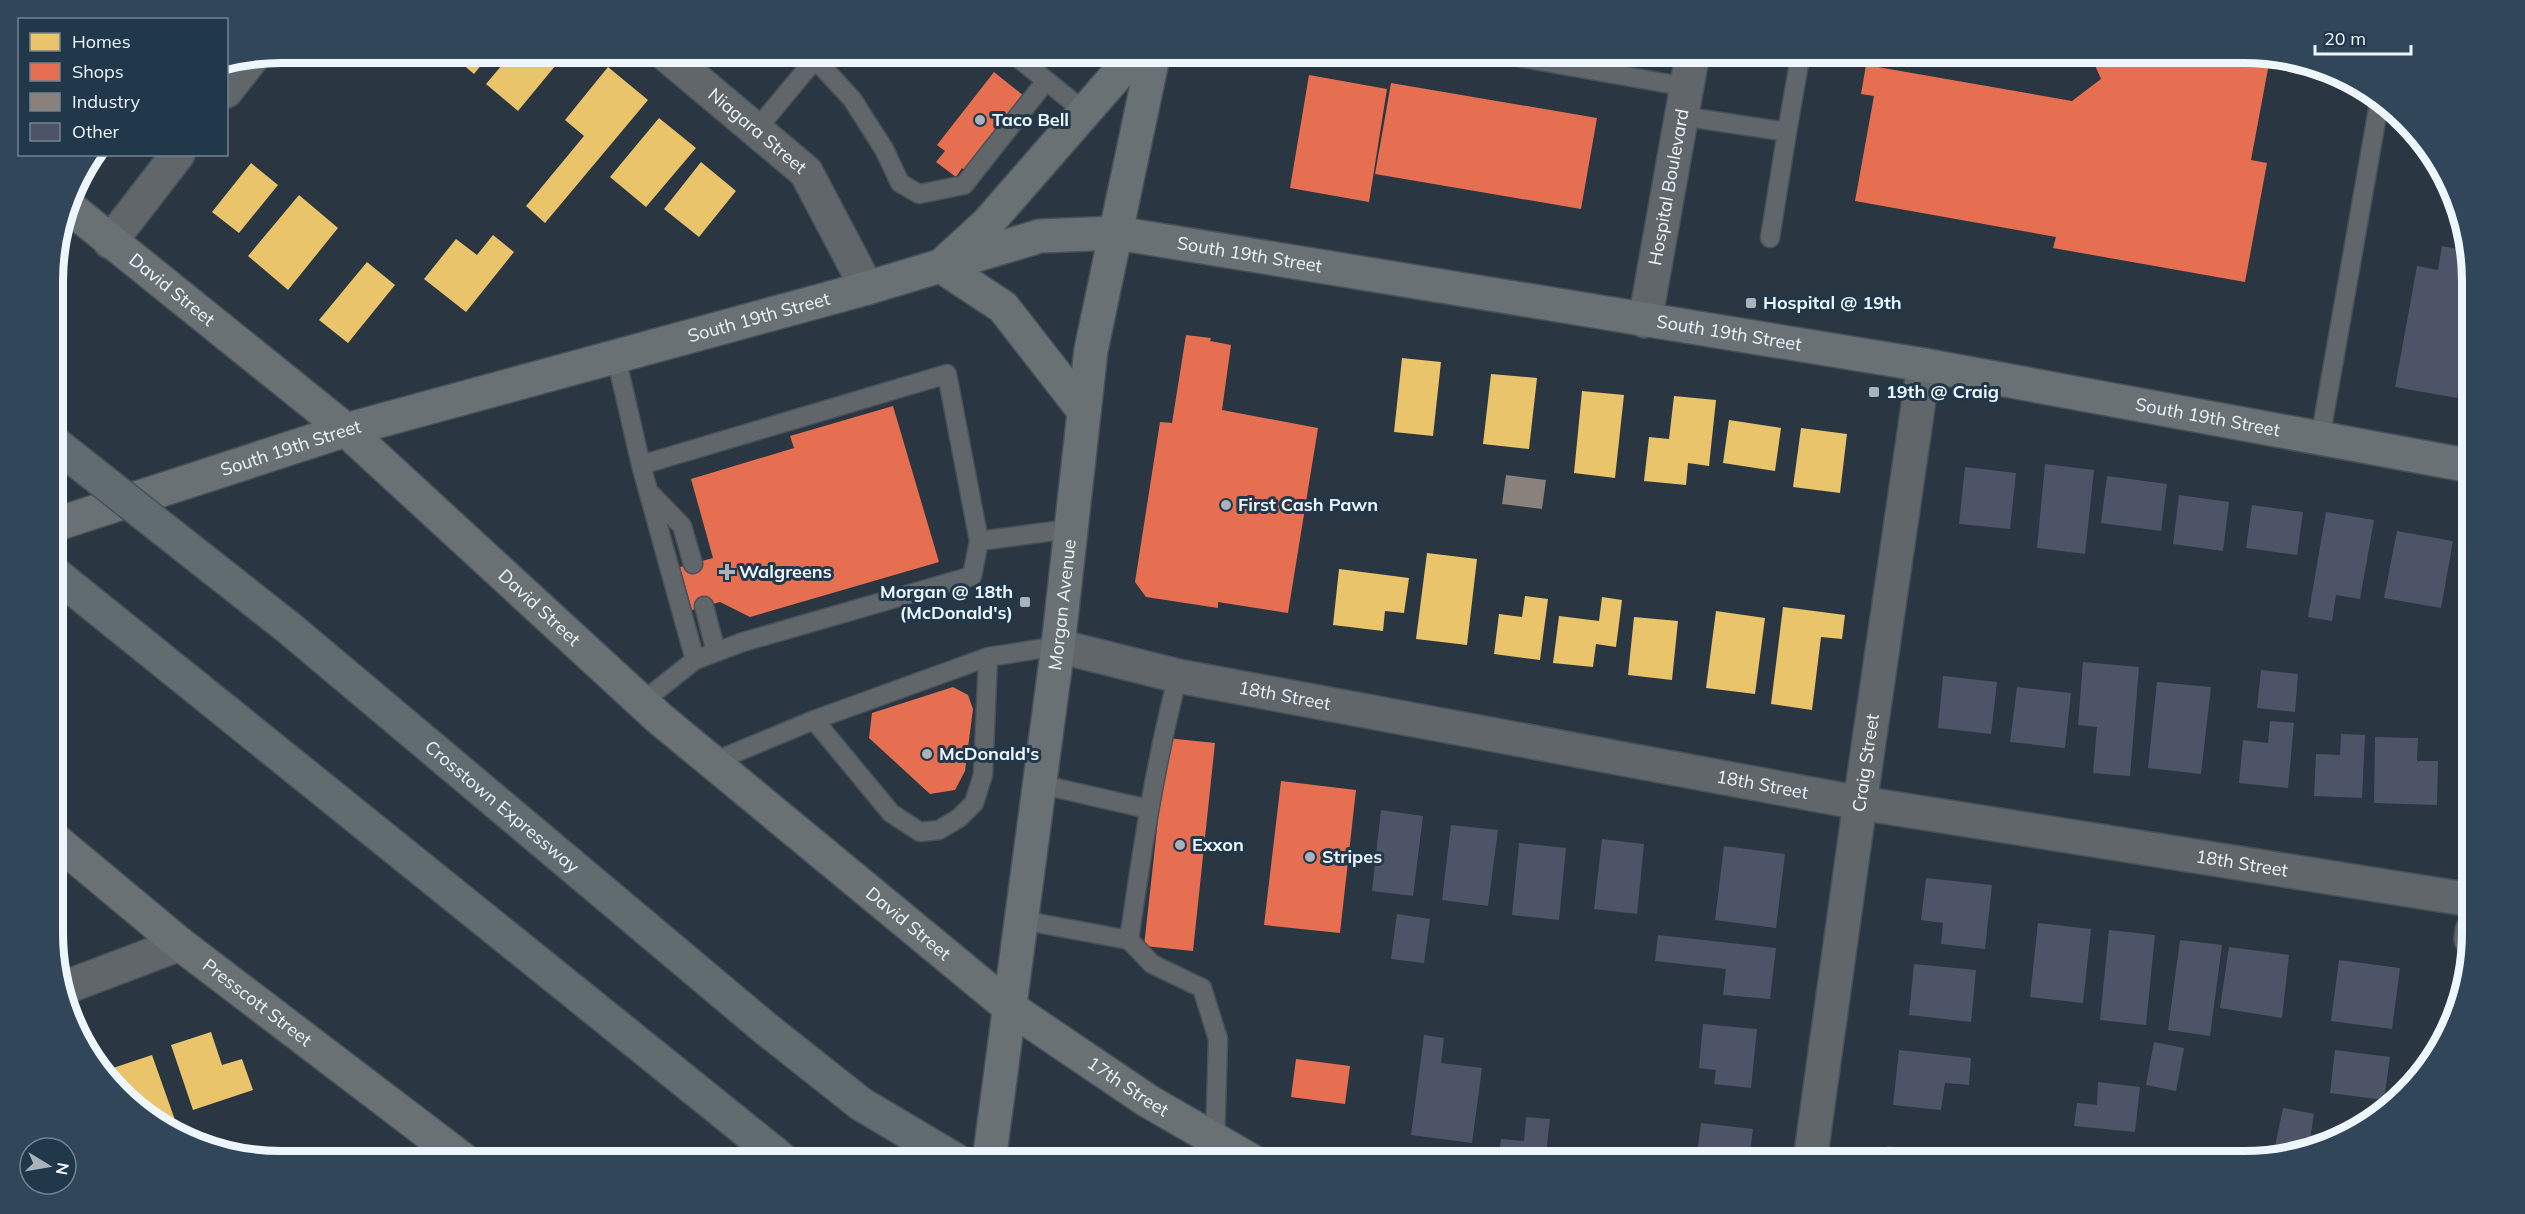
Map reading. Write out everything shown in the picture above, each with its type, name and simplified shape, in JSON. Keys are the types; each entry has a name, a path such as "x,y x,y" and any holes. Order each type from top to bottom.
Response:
{"highway":[{"name":"Crosstown Expressway","path":"63,450 289,628 765,1028 861,1104 940,1151"},
{"path":"63,580 772,1151"}],"main road":[{"path":"1084,411 1003,307 941,266 987,224 1127,63"},
{"name":"Morgan Avenue","path":"990,1151 1058,646 1069,529 1091,350 1152,63"},
{"name":"David Street","path":"75,212 346,430 642,702 1010,1006"},
{"name":"South 19th Street","path":"63,522 346,430 867,288 1040,236 1117,233 1924,365 2462,464"},
{"name":"Presscott Street","path":"63,847 180,944 452,1151"},
{"name":"17th Street","path":"1010,1006 1148,1101 1234,1151"}],"street":[{"name":"Niagara Street","path":"676,63 806,172 867,288"},
{"name":"Hospital Boulevard","path":"1645,321 1691,63"},
{"path":"228,88 246,66"},
{"path":"110,242 176,156"},
{"name":"Craig Street","path":"1811,1151 1924,365"},
{"name":"18th Street","path":"1058,646 1178,676 1860,803 2462,898"},
{"path":"69,986 180,944"}],"lane":[{"path":"756,130 812,63"},
{"path":"824,63 852,99 884,149 900,183 919,194 964,185 1046,81"},
{"path":"1024,63 1085,112"},
{"path":"1552,63 1614,74 1684,101 1787,132"},
{"path":"1614,74 1616,63"},
{"path":"1770,238 1799,63"},
{"path":"2320,438 2378,109"},
{"path":"616,357 648,492 695,660"},
{"path":"641,465 947,374 979,542 972,576 742,642 695,660 642,702"},
{"path":"648,492 682,526 693,564"},
{"path":"979,542 1069,529"},
{"path":"704,606 716,652"},
{"path":"713,762 814,720 988,657 1058,646"},
{"path":"814,720 891,813 920,832 939,830 959,818 974,803 983,775 988,657"},
{"path":"1129,940 1148,809 1164,726 1178,676"},
{"path":"1039,784 1148,809"},
{"path":"1022,920 1129,940 1152,964 1202,988 1218,1039 1215,1140"}],"building: Homes":[{"path":"461,63 483,63 474,74"},
{"path":"504,63 558,63 518,111 486,84"},
{"path":"608,67 648,100 545,223 526,206 584,136 565,120"},
{"path":"659,118 696,148 646,207 610,177"},
{"path":"701,162 736,191 699,237 664,209"},
{"path":"251,163 278,185 239,233 212,212"},
{"path":"299,195 338,228 288,290 248,256"},
{"path":"493,235 514,252 466,312 424,279 456,239 477,255"},
{"path":"367,262 395,285 348,343 319,320"},
{"path":"1402,358 1441,362 1433,436 1394,432"},
{"path":"1491,374 1537,378 1529,449 1483,444"},
{"path":"1582,391 1624,395 1615,478 1574,473"},
{"path":"1674,396 1716,400 1709,466 1688,463 1686,485 1644,481 1649,437 1669,439"},
{"path":"1729,420 1781,428 1775,471 1723,463"},
{"path":"1801,428 1847,434 1840,493 1793,487"},
{"path":"1427,553 1477,559 1467,645 1416,639"},
{"path":"1339,569 1409,578 1404,613 1385,611 1383,631 1333,625"},
{"path":"1525,596 1548,599 1540,660 1494,654 1499,614 1522,617"},
{"path":"1602,597 1622,600 1616,647 1596,644 1593,667 1553,663 1559,616 1599,621"},
{"path":"1783,607 1845,615 1842,639 1821,637 1812,710 1771,704"},
{"path":"1716,611 1765,618 1755,694 1706,688"},
{"path":"1634,617 1678,621 1672,680 1628,675"},
{"path":"211,1032 222,1065 242,1059 253,1090 193,1110 171,1045"},
{"path":"152,1055 175,1120 171,1121 148,1106 110,1069"}],"building: Shops":[{"path":"2094,63 2269,64 2251,160 2267,163 2245,282 2053,248 2056,237 1855,201 1874,96 1861,94 1866,65 2072,101 2101,79"},
{"name":"Taco Bell","path":"994,72 1024,96 965,171 962,168 956,177 936,162 945,151 937,145"},
{"path":"1309,75 1387,89 1369,202 1290,188"},
{"path":"1391,83 1597,118 1581,209 1375,174"},
{"name":"First Cash Pawn","path":"1186,335 1211,338 1210,341 1231,345 1222,410 1318,428 1288,613 1218,602 1218,608 1146,597 1135,582 1160,422 1172,423"},
{"name":"Walgreens","path":"893,406 939,562 750,617 720,602 692,610 680,567 713,558 691,479 794,448 790,436"},
{"name":"McDonald's","path":"953,687 968,695 973,709 965,771 955,790 930,794 869,738 872,713"},
{"name":"Exxon","path":"1167,738 1215,743 1193,951 1144,946"},
{"name":"Stripes","path":"1281,781 1356,790 1340,933 1264,925"},
{"path":"1296,1059 1350,1066 1345,1104 1291,1097"}],"building: Industry":[{"path":"1506,475 1546,480 1542,509 1502,504"}],"building: Other":[{"path":"2442,246 2460,249 2461,259 2458,274 2462,275 2462,372 2457,398 2395,387 2417,266 2438,270"},
{"path":"2045,464 2094,470 2085,554 2037,548"},
{"path":"1965,467 2016,473 2010,529 1959,524"},
{"path":"2107,476 2167,484 2161,531 2101,523"},
{"path":"2179,495 2229,502 2223,551 2173,544"},
{"path":"2252,505 2303,512 2297,555 2246,548"},
{"path":"2326,512 2374,520 2360,599 2336,595 2332,621 2308,617"},
{"path":"2397,531 2453,541 2441,608 2384,598"},
{"path":"2083,662 2139,667 2130,776 2093,773 2097,727 2078,725"},
{"path":"2261,670 2298,674 2295,712 2257,708"},
{"path":"1943,676 1997,682 1991,734 1938,728"},
{"path":"2157,682 2211,687 2201,774 2148,768"},
{"path":"2017,687 2071,693 2065,748 2010,742"},
{"path":"2270,721 2294,723 2288,788 2239,783 2243,740 2268,743"},
{"path":"2341,734 2365,735 2362,798 2314,796 2316,754 2340,755"},
{"path":"2375,737 2418,738 2417,761 2438,761 2437,805 2374,803"},
{"path":"1381,810 1423,816 1413,896 1372,891"},
{"path":"1451,825 1498,830 1488,906 1442,900"},
{"path":"1602,839 1644,844 1637,914 1594,909"},
{"path":"1519,843 1566,848 1559,920 1512,915"},
{"path":"1724,846 1785,854 1776,928 1715,920"},
{"path":"1926,878 1992,885 1985,949 1941,944 1943,923 1921,920"},
{"path":"1397,914 1430,919 1424,963 1391,959"},
{"path":"2038,923 2091,929 2083,1003 2030,997"},
{"path":"2109,930 2155,935 2146,1025 2100,1020"},
{"path":"1658,935 1776,948 1770,999 1723,995 1726,969 1655,961"},
{"path":"2180,940 2222,945 2210,1036 2168,1030"},
{"path":"2229,947 2289,955 2282,1018 2220,1008"},
{"path":"2339,960 2400,968 2392,1029 2331,1021"},
{"path":"1914,964 1976,970 1971,1022 1909,1015"},
{"path":"1703,1024 1757,1029 1751,1088 1714,1084 1716,1070 1699,1068"},
{"path":"1424,1035 1444,1038 1441,1063 1482,1068 1472,1143 1411,1135"},
{"path":"2154,1042 2184,1048 2176,1091 2146,1085"},
{"path":"1899,1050 1971,1058 1969,1085 1945,1083 1941,1110 1893,1105"},
{"path":"2335,1050 2390,1057 2384,1100 2330,1093"},
{"path":"2098,1082 2140,1087 2135,1132 2074,1126 2077,1103 2097,1105"},
{"path":"2283,1108 2314,1114 2310,1141 2287,1147 2275,1146"},
{"path":"1526,1117 1550,1119 1546,1151 1499,1151 1501,1139 1524,1141"},
{"path":"1701,1123 1753,1129 1750,1151 1697,1151"},
{"path":"1887,1146 1924,1151 1886,1151"}],"place":[{"name":"Taco Bell","path":"980,120"},
{"name":"Hospital @ 19th","path":"1751,303"},
{"name":"19th @ Craig","path":"1874,392"},
{"name":"First Cash Pawn","path":"1226,505"},
{"name":"Walgreens","path":"727,572"},
{"name":"Morgan @ 18th (McDonald's)","path":"1025,602"},
{"name":"McDonald's","path":"927,754"},
{"name":"Exxon","path":"1180,845"},
{"name":"Stripes","path":"1310,857"}]}
